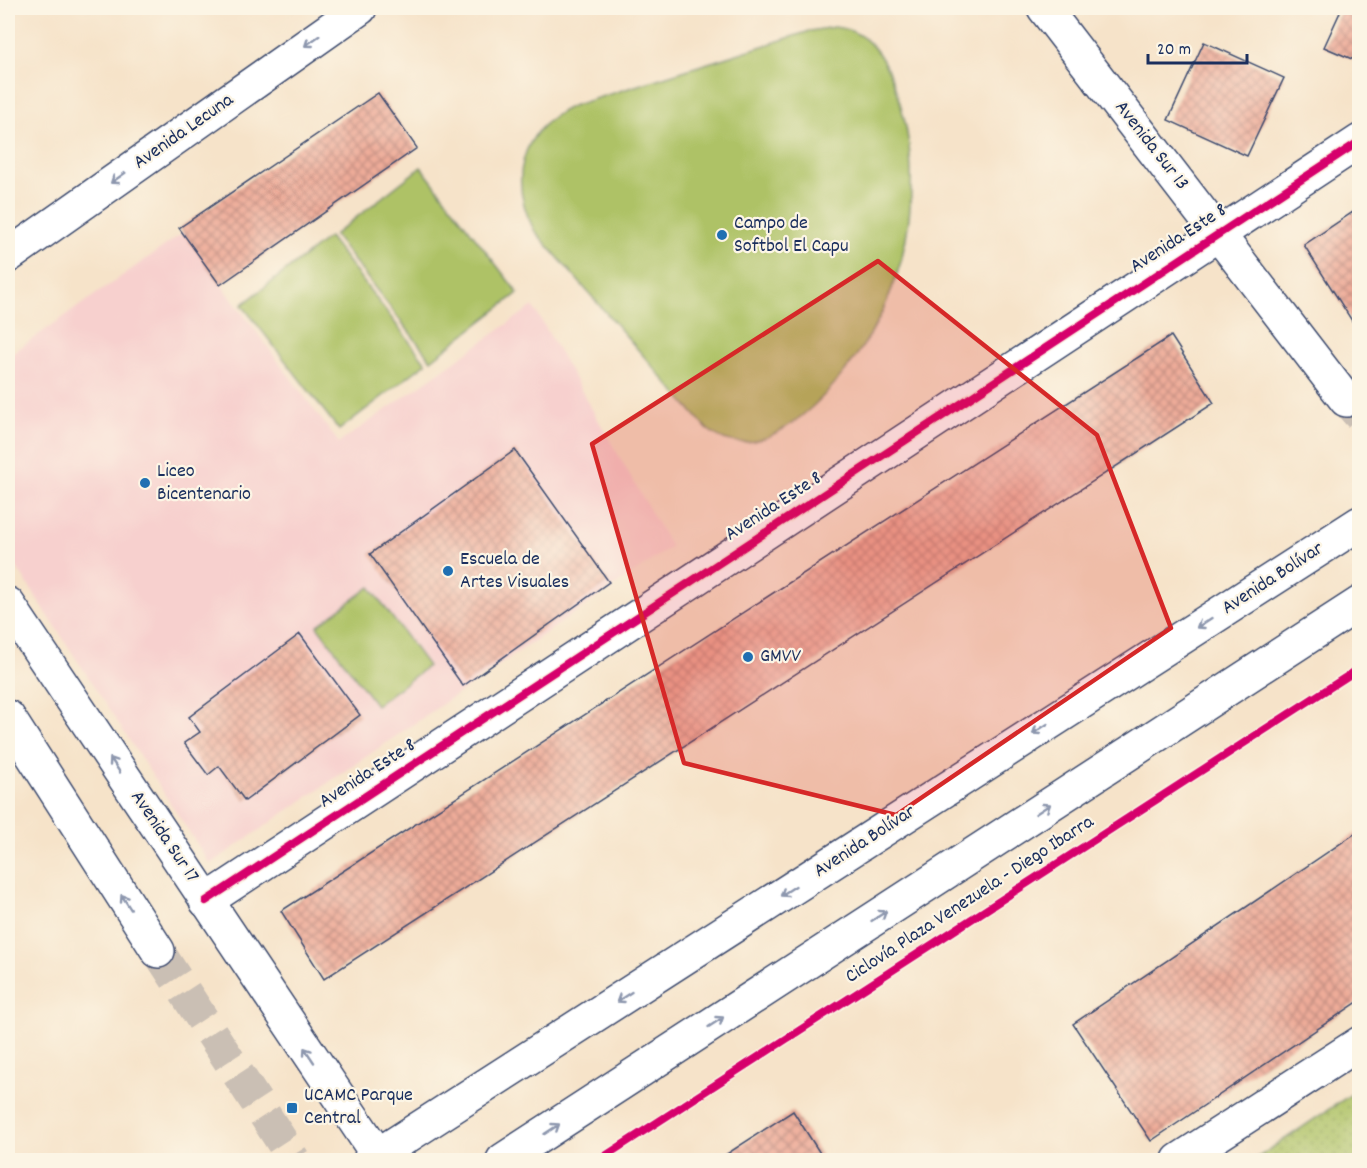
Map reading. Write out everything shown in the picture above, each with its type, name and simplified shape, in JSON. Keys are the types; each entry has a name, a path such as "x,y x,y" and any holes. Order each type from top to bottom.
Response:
{"main road":[{"name":"Avenida Sur 13","path":"1044,8 1346,400"},
{"name":"Avenida Lecuna","path":"8,256 345,12"},
{"name":"Avenida Este 8","path":"206,900 1359,141"},
{"name":"Avenida Bolívar","path":"376,1159 1359,523"},
{"path":"503,1161 1359,603"},
{"name":"Avenida Sur 17","path":"8,604 376,1159"},
{"path":"8,717 158,951"},
{"path":"1179,1161 1359,1043"}],"highlighted area":[{"path":"878,261 1097,435 1171,628 896,815 684,763 592,444"}],"shaded area":[{"path":"183,233 339,443 533,306 671,547 210,864 8,554 8,360 14,352"}],"green space":[{"name":"Campo de Softbol El Capu","path":"834,27 856,33 872,45 889,72 900,104 906,126 911,171 909,216 901,261 888,298 871,333 843,374 823,396 801,416 778,432 754,441 730,441 707,429 534,230 522,193 521,175 524,159 530,143 540,129 554,116 572,106 810,31"},
{"path":"421,167 518,293 431,360 334,235"},
{"path":"329,237 426,363 339,430 242,305"},
{"path":"370,587 428,666 376,705 317,626"},
{"path":"1359,1089 1359,1160 1254,1160"}],"building":[{"path":"1342,8 1359,8 1359,62 1324,47"},
{"path":"1204,42 1284,78 1247,156 1168,120"},
{"path":"378,93 417,148 220,285 179,228"},
{"path":"1359,208 1359,332 1304,245"},
{"name":"GMVV","path":"1171,336 1214,403 324,979 281,911"},
{"path":"515,450 609,582 463,686 370,554"},
{"path":"300,634 360,715 245,801 219,766 208,775 184,743 200,732 189,717"},
{"path":"1359,831 1359,1001 1151,1141 1073,1024"},
{"path":"793,1111 825,1161 716,1161"}],"tunnel":[{"path":"1346,400 1360,416"},
{"path":"158,951 294,1160"}],"cycle path":[{"path":"206,901 1360,141"},
{"name":"Ciclovía Plaza Venezuela - Diego Ibarra","path":"599,1160 1360,668"}],"place":[{"name":"Campo de Softbol El Capu","path":"722,235"},
{"name":"Liceo Bicentenario","path":"145,483"},
{"name":"Escuela de Artes Visuales","path":"448,571"},
{"name":"GMVV","path":"748,657"},
{"name":"UCAMC Parque Central","path":"292,1108"}]}
